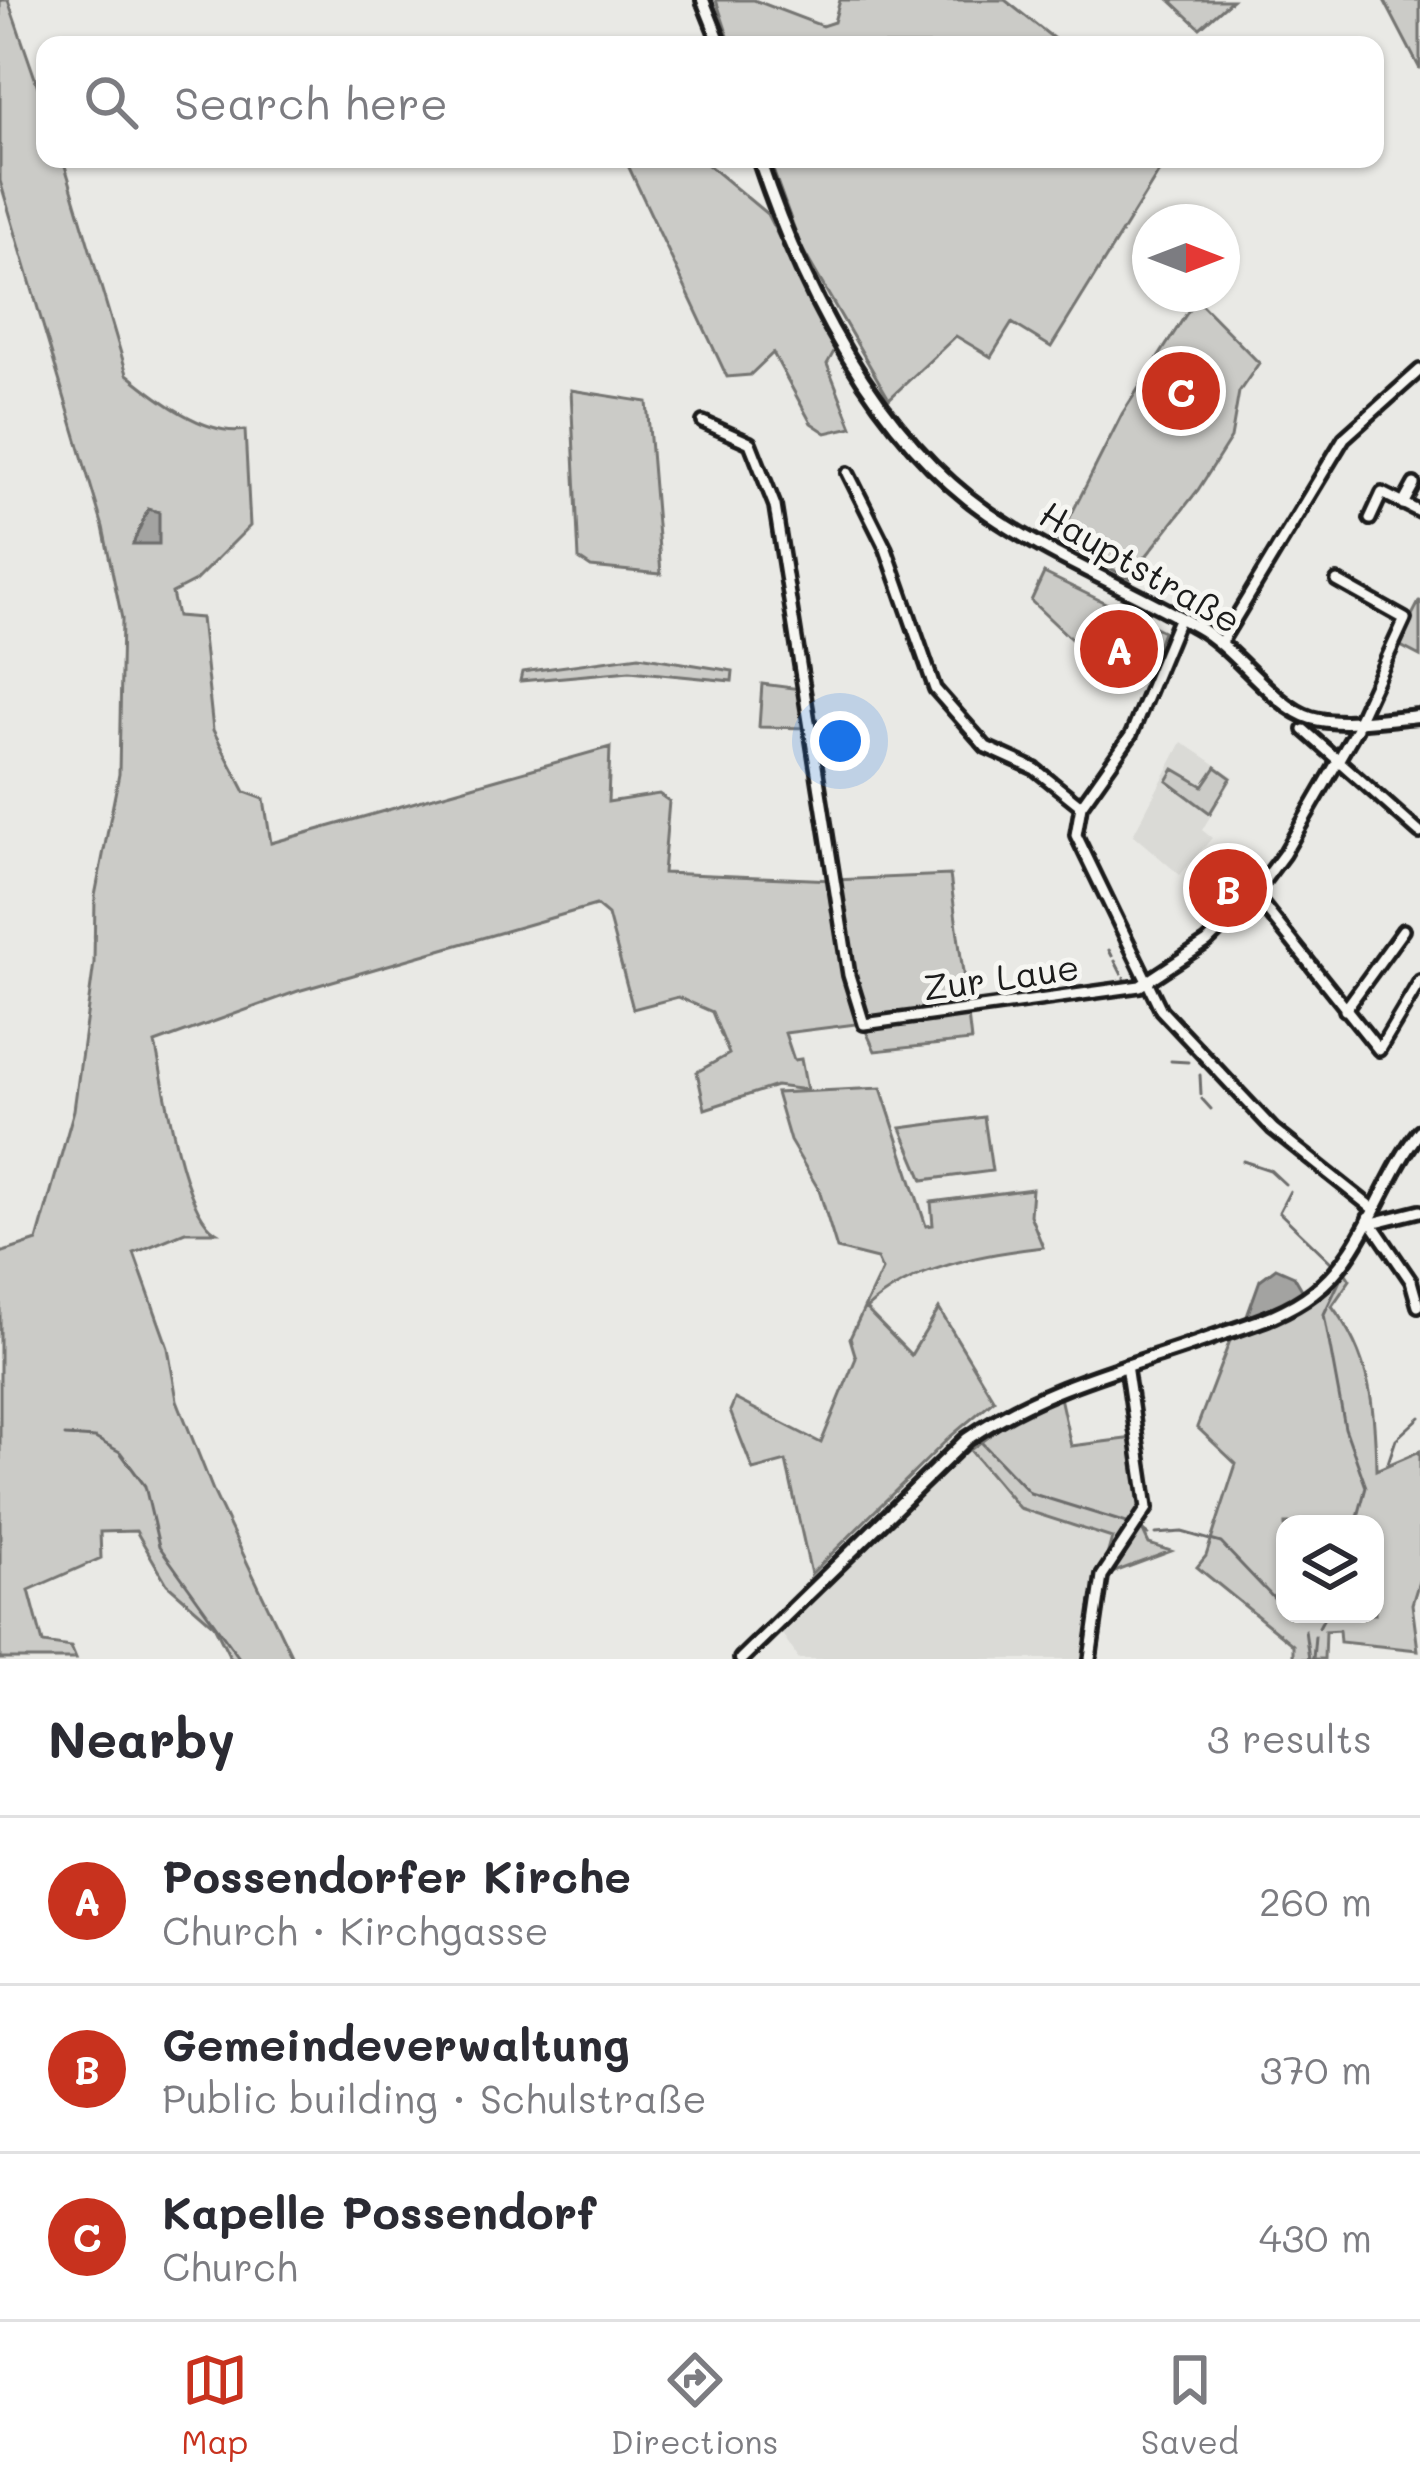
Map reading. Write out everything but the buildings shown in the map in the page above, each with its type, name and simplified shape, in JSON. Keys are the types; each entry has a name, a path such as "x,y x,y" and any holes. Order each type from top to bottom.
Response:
{"main road":[{"path":"703,0 717,36"},
{"name":"Hauptstraße","path":"762,168 787,238 840,340 890,416 964,494 1006,525 1221,642 1297,711 1358,723 1420,716"},
{"path":"741,1659 967,1438 1027,1400 1273,1317 1316,1291 1347,1257 1396,1161 1420,1131"}],"street":[{"path":"1221,642 1344,438 1420,370"},
{"name":"Zur Laue","path":"703,422 750,443 776,506 849,975 865,1024 1144,984"},
{"path":"848,473 891,561 896,588 935,689 986,747 1035,769 1081,806"},
{"path":"1403,504 1414,484"},
{"path":"1370,519 1382,493 1420,512"},
{"path":"1144,984 1207,942 1255,895 1358,723 1405,619 1336,581"},
{"path":"1180,617 1131,735 1081,806 1075,827 1080,849 1161,1010 1273,1129 1371,1216 1415,1279 1418,1306"},
{"path":"1304,730 1420,833"},
{"path":"1255,895 1379,1050 1420,981"},
{"path":"1345,1010 1403,930"},
{"path":"1371,1216 1420,1211"},
{"path":"1090,1659 1102,1576 1147,1508 1126,1365"}],"shaded area":[{"path":"0,0 8,0 36,81 36,168 66,168 127,374 198,422 245,430 250,526 195,581 172,593 177,616 201,618 213,730 245,792 264,799 271,843 610,747 608,802 659,794 669,801 663,873 834,880 950,875 968,1010 874,1020 863,1016 846,977 856,1024 785,1033 794,1060 801,1059 807,1090 776,1086 705,1109 697,1072 729,1054 712,1012 678,997 633,1009 608,915 596,905 298,991 155,1043 184,1174 204,1220 216,1232 185,1232 134,1253 168,1348 177,1400 214,1493 293,1659 231,1659 214,1625 167,1584 136,1531 100,1532 101,1558 29,1590 43,1643 71,1647 76,1659 0,1659 0,1253 37,1241 74,1110 94,963 95,896 119,774 122,619 103,527 0,181"},
{"path":"716,0 754,0 822,26 834,22 840,0 1005,0 1051,36 728,36"},
{"path":"1170,0 1232,0 1200,28"},
{"path":"1384,0 1420,0 1420,69"},
{"path":"629,168 712,168 767,214 836,348 827,364 852,427 826,433 811,423 773,353 750,375 727,377"},
{"path":"772,168 1161,168 1139,204 1132,204 1132,216 1051,347 1012,323 991,357 956,336 889,399 801,247"},
{"path":"1188,312 1209,312 1259,363 1239,392 1231,438 1198,490 1129,578 1058,541 1122,414"},
{"path":"571,390 647,402 661,574 591,567 579,559"},
{"path":"148,509 159,512 159,544 133,544"},
{"path":"1044,573 1163,631 1149,671 1107,673 1031,601"},
{"path":"1420,600 1420,656 1397,644"},
{"path":"639,656 733,671 732,681 630,671 520,681 522,672"},
{"path":"762,684 801,689 812,728 759,727"},
{"path":"1182,742 1234,777 1202,830 1212,838 1180,875 1133,835"},
{"path":"1216,767 1231,778 1210,813 1167,781 1174,769 1203,786"},
{"path":"968,1015 971,1041 875,1051 866,1031 869,1026"},
{"path":"881,1088 926,1226 933,1225 931,1202 1032,1189 1030,1215 1043,1247 972,1259 926,1273 866,1309 911,1355 939,1309 994,1400 811,1574 786,1461 753,1470 730,1411 735,1399 821,1443 856,1358 850,1338 882,1270 877,1259 837,1249 819,1190 790,1141 776,1093"},
{"path":"984,1117 992,1171 923,1180 901,1128"},
{"path":"1276,1268 1294,1276 1304,1293 1246,1319 1260,1280"},
{"path":"1343,1269 1350,1280 1332,1306 1363,1364 1376,1470 1420,1451 1420,1578 1412,1604 1418,1650 1340,1642 1339,1630 1325,1631 1324,1659 1293,1659 1293,1645 1197,1567 1206,1556 1236,1464 1197,1427 1234,1330 1273,1317"},
{"path":"1060,1397 1071,1446 1134,1438 1142,1502 1107,1556 1112,1538 1019,1508 970,1450 1009,1421"},
{"path":"967,1448 1020,1508 1113,1538 1090,1659 799,1659 778,1628"},
{"path":"1140,1525 1149,1544 1171,1551 1104,1576"}],"waterway":[{"path":"1109,950 1112,956"},
{"path":"1115,961 1121,973"},
{"path":"1171,1061 1188,1062"},
{"path":"1200,1075 1201,1094"},
{"path":"1202,1099 1211,1109"},
{"path":"1243,1161 1270,1170 1285,1184"},
{"path":"1290,1191 1279,1212 1335,1266"},
{"path":"1342,1276 1324,1314 1345,1428 1366,1487 1358,1515"},
{"path":"1388,1463 1396,1439 1420,1417"},
{"path":"65,1436 95,1438 120,1452 145,1486 159,1546 240,1659"},
{"path":"982,1443 1030,1493 1133,1525"},
{"path":"1140,1529 1148,1535"},
{"path":"1156,1534 1182,1532 1221,1543 1276,1601"},
{"path":"1319,1627 1321,1623"},
{"path":"1305,1630 1309,1659"},
{"path":"1313,1659 1315,1636"}],"place":[{"name":"Kapelle Possendorf","path":"1181,391"},
{"name":"Possendorfer Kirche","path":"1119,649"},
{"name":"Gemeindeverwaltung","path":"1228,888"}]}
